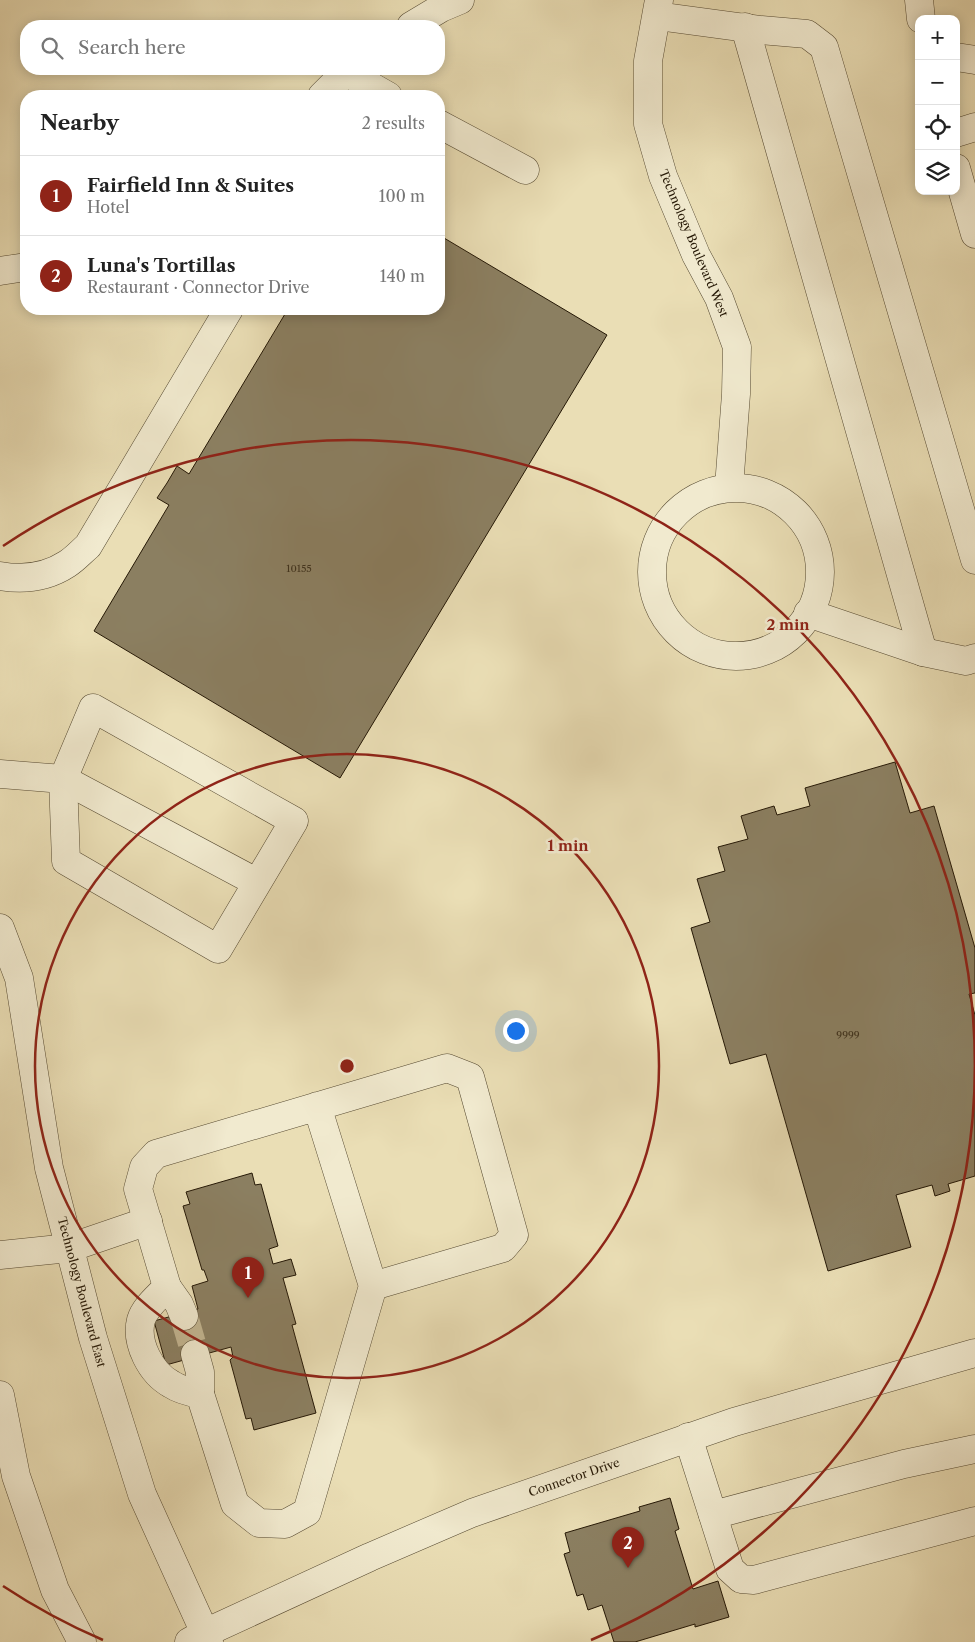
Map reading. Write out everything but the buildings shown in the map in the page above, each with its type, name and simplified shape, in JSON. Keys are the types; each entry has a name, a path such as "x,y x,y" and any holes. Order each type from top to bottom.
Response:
{"street":[{"path":"421,20 460,0"},
{"path":"919,0 921,15"},
{"path":"658,8 745,27 807,34 824,47 975,560"},
{"name":"Technology Boulevard West","path":"658,8 648,61 648,124 663,176 696,255 719,298 737,347 736,394 729,487"},
{"path":"745,27 923,652"},
{"path":"960,58 975,60"},
{"path":"328,90 343,75"},
{"path":"356,75 379,90"},
{"path":"445,127 525,170"},
{"path":"960,132 975,127"},
{"path":"960,182 975,234"},
{"path":"0,270 20,268"},
{"path":"0,576 15,579 42,575 67,564 88,546 226,315"},
{"path":"729,487 762,491 791,507 811,533 820,564 816,597 808,613 801,626 775,647 743,656 710,652 681,636 660,610 651,579 655,546 671,517 697,496 729,487"},
{"path":"808,613 923,652 966,661 975,658"},
{"path":"93,708 294,821 256,882 218,949 66,861 63,779 93,708"},
{"path":"0,774 63,779 256,882"},
{"name":"Technology Boulevard East","path":"0,928 19,978 49,1168 68,1248 93,1338 142,1494 201,1639"},
{"path":"184,1316 179,1304 167,1286 138,1189 144,1167 156,1154 447,1068 470,1077 514,1235 503,1248 373,1286"},
{"path":"195,1354 200,1372 200,1394 235,1504 259,1523 285,1524 307,1512 373,1286 317,1106"},
{"path":"0,1255 68,1248 148,1221"},
{"path":"167,1286 147,1308 141,1321 140,1336 144,1350 149,1364 168,1383 182,1390 200,1394"},
{"name":"Connector Drive","path":"201,1639 370,1556 472,1513 734,1422 975,1353"},
{"path":"0,1395 16,1476 55,1590 82,1642"},
{"path":"688,1438 730,1568 740,1579 754,1580 975,1521"},
{"path":"713,1515 904,1464 975,1449"}],"tunnel":[{"path":"184,1316 195,1354"}],"place":[{"name":"Fairfield Inn & Suites","path":"248,1298"},
{"name":"Luna's Tortillas","path":"628,1568"}]}
